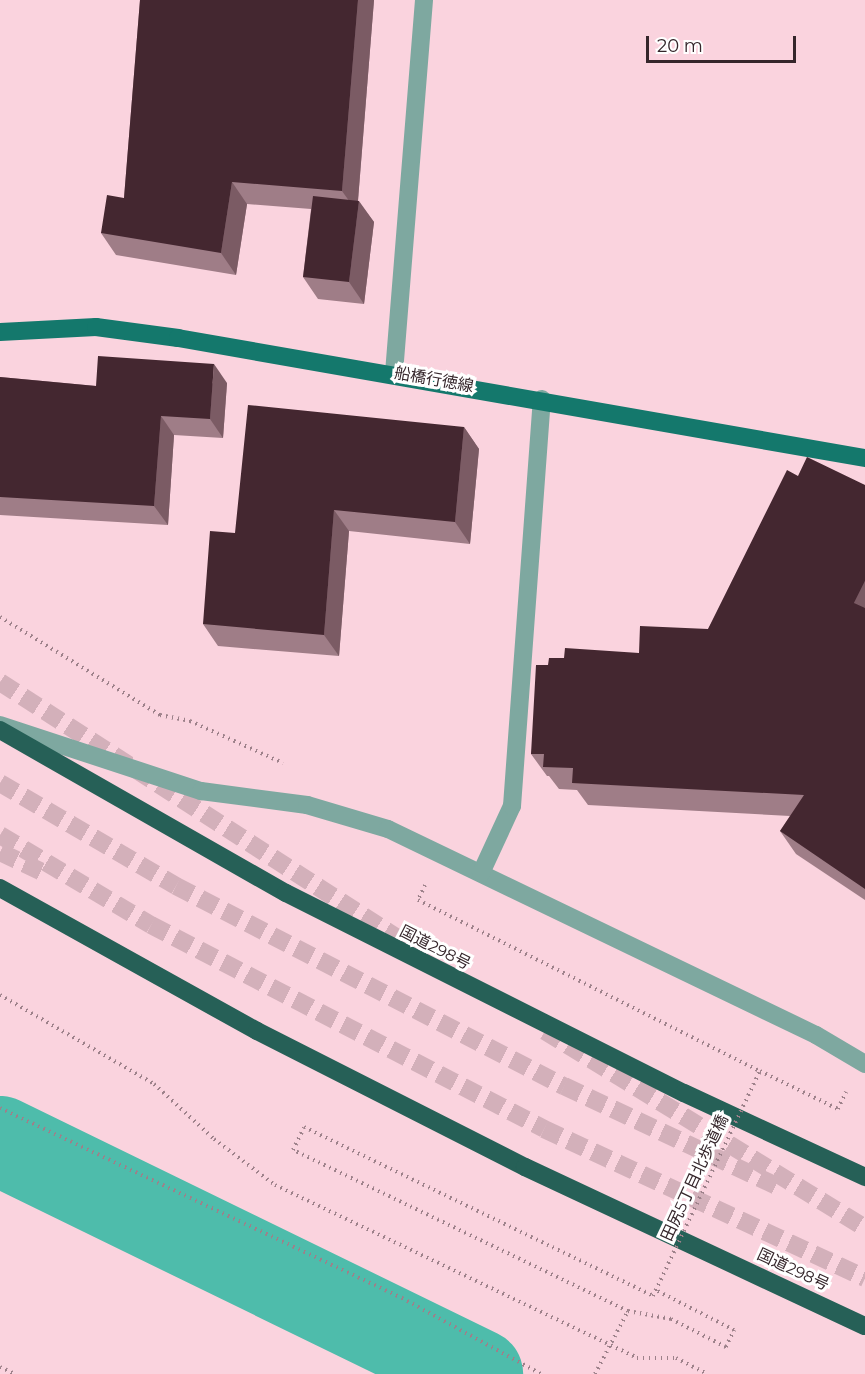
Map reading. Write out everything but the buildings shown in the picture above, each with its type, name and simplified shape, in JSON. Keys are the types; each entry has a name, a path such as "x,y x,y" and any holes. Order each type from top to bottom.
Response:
{"highway":[{"name":"国道298号","path":"0,730 296,898 684,1094 865,1177"},
{"name":"国道298号","path":"0,888 256,1031 525,1167 865,1326"}],"main road":[{"name":"船橋行徳線","path":"0,332 96,327 394,373 865,458"}],"street":[{"path":"394,373 424,0"},
{"path":"481,873 512,806 542,399"},
{"path":"0,725 201,791 307,805 388,829 816,1035 865,1064"}],"path":[{"path":"427,879 418,900 838,1109 848,1089 838,1084"},
{"path":"0,995 154,1084 214,1139 275,1185 637,1358 676,1358 708,1374"},
{"name":"田尻5丁目北歩道橋","path":"628,1311 292,1150 304,1127 653,1296 760,1071"},
{"path":"0,1108 402,1298 540,1374"},
{"path":"595,1374 628,1311 671,1319 726,1347 734,1329 656,1290"},
{"path":"0,1367 15,1374"}],"waterway":[{"path":"0,1141 478,1374"}],"tunnel":[{"path":"0,682 412,948"},
{"path":"0,783 176,886 564,1086 781,1188"},
{"path":"0,835 151,925 544,1129 865,1278"},
{"path":"0,852 42,872"},
{"path":"545,1031 860,1225"}]}
